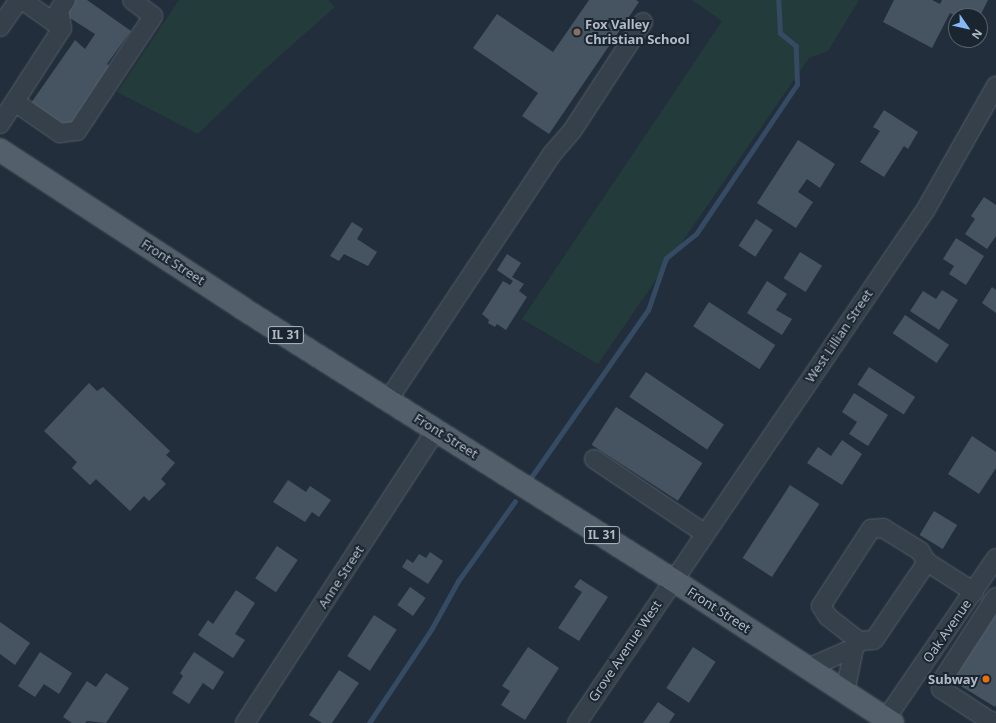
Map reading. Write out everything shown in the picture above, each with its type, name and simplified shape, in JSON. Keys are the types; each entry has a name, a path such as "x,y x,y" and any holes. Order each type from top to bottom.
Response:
{"main road":[{"name":"Front Street","path":"0,150 388,400 673,580 845,692 887,722"}],"street":[{"path":"0,27 19,0"},
{"path":"22,0 62,28"},
{"path":"0,124 62,28 59,10 66,0"},
{"path":"15,102 60,133 77,131 153,16 132,0"},
{"path":"388,400 552,154 572,131 643,22"},
{"name":"West Lillian Street","path":"673,580 926,209 996,86"},
{"name":"Anne Street","path":"246,723 436,430"},
{"path":"594,459 704,533"},
{"path":"857,644 828,617 821,606 871,529 883,528 920,551 927,562 974,592"},
{"path":"808,668 857,644 874,640 927,562"},
{"name":"Oak Avenue","path":"887,722 995,562"},
{"name":"Grove Avenue West","path":"576,723 673,580"},
{"path":"996,597 941,682 941,689 947,694 990,721 996,722"},
{"path":"845,692 857,644"}],"green space":[{"path":"179,0 328,0 335,7 265,69 198,134 117,92"},
{"path":"692,0 859,0 828,51 809,58 598,364 522,319 722,21"}],"building":[{"path":"73,0 87,0 131,31 107,64 111,68 69,129 31,103 75,40 85,49 95,34 62,13"},
{"path":"589,0 636,0 639,2 549,134 522,116 538,93 473,48 497,14 553,52"},
{"path":"894,0 932,0 940,4 942,0 988,0 984,8 948,8 948,17 932,48 883,22"},
{"path":"884,110 918,132 908,149 904,146 884,177 860,162 880,131 873,127"},
{"path":"798,140 835,164 820,188 807,179 798,192 813,202 796,228 757,203"},
{"path":"984,197 996,205 996,236 987,249 965,234 975,219 971,216"},
{"path":"756,219 773,230 755,257 739,246"},
{"path":"352,222 363,229 357,239 377,252 368,266 344,254 339,261 330,256"},
{"path":"956,238 984,256 966,285 949,274 954,266 943,259"},
{"path":"800,252 822,266 806,292 784,278"},
{"path":"507,254 521,263 512,277 524,284 519,291 527,297 506,330 497,324 495,327 488,323 489,320 482,314 503,281 510,285 513,281 497,270"},
{"path":"767,281 787,294 776,310 792,319 782,335 747,313"},
{"path":"992,287 996,290 996,313 982,303"},
{"path":"942,290 958,300 939,330 910,311 923,291 936,299"},
{"path":"709,302 775,345 759,369 693,326"},
{"path":"905,315 949,345 937,363 893,333"},
{"path":"869,367 915,397 904,415 858,385"},
{"path":"646,372 724,425 707,449 629,397"},
{"path":"89,383 97,391 103,387 170,451 166,455 175,463 161,479 166,484 149,501 144,496 130,511 96,479 90,485 72,468 77,462 44,431"},
{"path":"854,393 888,415 868,446 849,434 857,422 842,412"},
{"path":"616,407 702,463 678,501 591,445"},
{"path":"972,436 996,452 996,468 979,494 948,474"},
{"path":"842,440 862,454 842,485 807,463 818,447 831,456"},
{"path":"288,480 306,492 310,486 331,500 319,517 312,512 305,522 273,502"},
{"path":"790,485 819,504 772,577 743,558"},
{"path":"934,511 957,525 943,549 920,535"},
{"path":"277,546 298,560 276,592 255,578"},
{"path":"430,552 443,561 428,584 402,567 407,559 413,563 419,554 426,558"},
{"path":"580,579 608,597 579,641 558,628 582,592 574,587"},
{"path":"410,587 426,598 413,616 397,605"},
{"path":"236,590 255,603 235,634 245,640 233,658 198,635 208,620 213,624"},
{"path":"996,613 996,705 995,707 951,680"},
{"path":"374,615 397,630 370,671 347,656"},
{"path":"0,622 30,643 15,665 0,654"},
{"path":"528,647 559,668 525,720 501,705 510,691 502,686"},
{"path":"693,647 716,662 689,703 666,688"},
{"path":"40,652 72,673 59,694 44,684 35,697 18,686"},
{"path":"194,652 224,672 213,690 203,683 189,704 172,693 183,676 180,673"},
{"path":"339,670 359,683 332,723 322,723 309,715"},
{"path":"106,673 129,688 106,723 87,721 85,723 72,723 63,717 87,681 96,687"},
{"path":"658,702 675,714 669,723 643,723"}],"waterway":[{"path":"532,476 648,310 666,258 696,234 797,84 796,46 780,33 778,0"},
{"path":"369,723 432,628 458,581 515,501"}],"place":[{"name":"Fox Valley Christian School","path":"577,32"},
{"name":"Subway","path":"986,679"}]}
